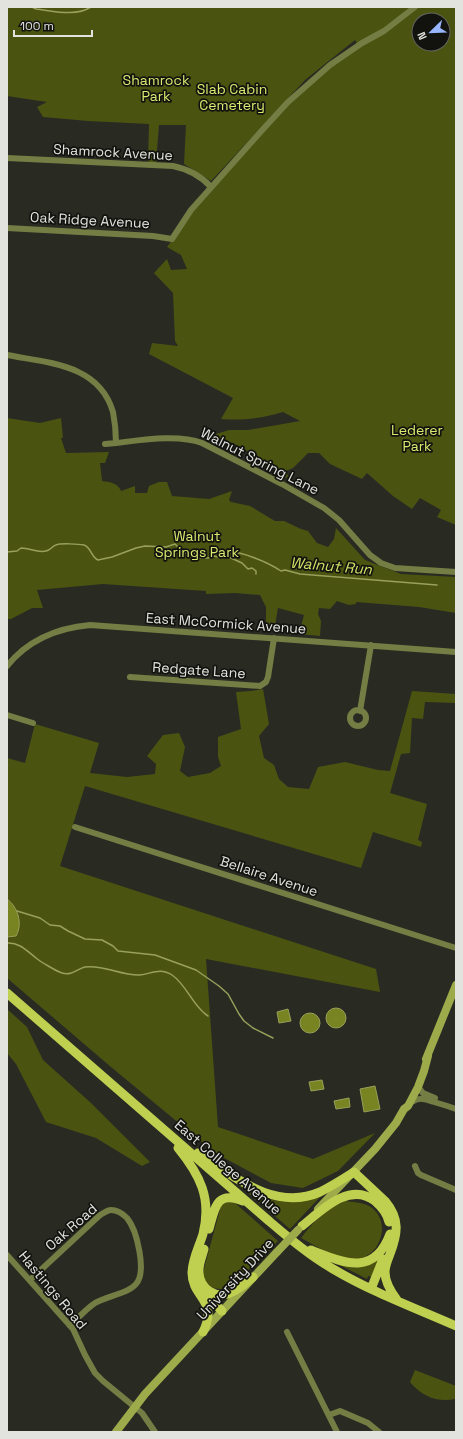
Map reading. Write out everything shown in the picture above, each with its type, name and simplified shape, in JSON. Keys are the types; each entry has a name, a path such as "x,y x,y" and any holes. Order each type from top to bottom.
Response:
{"main road":[{"name":"University Drive","path":"407,1106 404,1104 428,1056 456,985"},
{"name":"East College Avenue","path":"7,993 249,1204 296,1243 332,1268 371,1289 456,1326"},
{"name":"University Drive","path":"116,1432 145,1394 253,1277 354,1172 388,1133 407,1106 418,1086 428,1056"},
{"path":"162,1128 192,1165 200,1182 206,1201 205,1221 192,1272 194,1281 208,1310 208,1320 203,1332"},
{"path":"173,1138 263,1193 274,1196 297,1198 318,1192 334,1185 354,1172 389,1206 394,1216 396,1240 385,1272 388,1287 397,1300"},
{"path":"300,1228 342,1197 357,1195 372,1199 383,1208 388,1219 390,1234 388,1247 371,1289"},
{"path":"249,1204 229,1197 218,1202 213,1213 199,1272 200,1280 204,1287 213,1294 220,1295 228,1294 237,1290 253,1277"},
{"path":"296,1243 331,1258 357,1264 369,1261 378,1255 385,1247 390,1234"},
{"path":"198,1289 222,1311"}],"street":[{"path":"211,186 265,127 310,82 341,57 384,31 415,7"},
{"name":"Shamrock Avenue","path":"7,158 173,166 193,172 211,186"},
{"name":"Oak Ridge Avenue","path":"7,228 153,236 172,239 211,186"},
{"path":"7,355 68,367 81,372 90,379 100,388 110,406 114,421 116,443"},
{"name":"Walnut Spring Lane","path":"105,444 178,438 202,443 320,504 338,520 370,555 381,563 399,568 456,572"},
{"name":"East McCormick Avenue","path":"7,666 24,648 42,637 56,631 78,626 99,625 456,652"},
{"name":"Redgate Lane","path":"130,677 257,686 266,682 268,677 274,638"},
{"path":"360,711 371,645"},
{"path":"7,715 33,724"},
{"name":"Bellaire Avenue","path":"75,827 456,948"},
{"path":"418,1086 422,1093 436,1099 441,1103"},
{"path":"407,1106 415,1100 421,1098 441,1103 456,1109"},
{"path":"415,1166 418,1173 421,1175 456,1190"},
{"name":"Oak Road","path":"30,1280 100,1214 111,1210 117,1211 128,1219 132,1225 141,1261 141,1276 138,1282 131,1288 95,1304 70,1326"},
{"name":"Hastings Road","path":"7,1255 76,1334 95,1373 144,1415 155,1432"},
{"path":"287,1332 337,1432"},
{"path":"329,1415 340,1411 368,1423 379,1432"}],"green space":[{"path":"7,7 456,7 456,525 437,517 441,510 420,498 412,509 393,496 367,473 362,479 330,464 319,453 308,453 293,468 286,471 288,476 286,478 284,477 281,472 258,457 242,448 216,437 216,434 229,430 248,430 300,421 283,412 268,416 237,420 221,419 233,398 149,354 152,343 178,346 175,341 173,293 154,273 167,259 171,270 187,269 181,255 167,247 211,187 307,85 358,45 355,40 305,80 211,181 184,164 186,125 159,125 156,163 148,162 149,124 43,117 37,107 47,102 7,96"},
{"name":"Walnut Springs Park","path":"7,418 40,423 61,418 63,438 61,438 66,453 109,452 105,463 100,463 102,481 111,482 120,488 121,491 135,486 135,493 147,493 149,486 159,482 167,482 172,496 209,499 232,491 229,500 231,502 250,506 275,521 284,521 308,531 317,543 328,547 334,539 336,528 365,560 401,574 456,577 456,613 419,607 356,602 356,604 349,605 337,601 330,609 319,608 318,614 321,621 320,636 299,634 304,615 278,608 274,631 266,630 266,607 260,595 235,593 206,594 206,591 103,584 37,590 43,608 32,608 11,619 7,619"},
{"path":"263,689 269,724 259,736 264,758 274,765 279,779 288,787 309,789 318,767 345,762 378,770 390,771 412,691 456,694 456,703 425,702 423,719 412,718 410,753 401,754 390,793 427,804 418,840 422,842 421,847 373,832 361,868 85,786 60,866 376,969 380,992 206,959 218,1127 313,1159 375,1133 338,1171 303,1188 271,1183 215,1153 7,978 7,937 16,936 11,902 7,899 7,758 25,763 35,724 99,743 90,773 127,777 155,774 156,764 147,756 163,735 179,733 185,747 180,771 188,777 210,773 221,766 218,757 218,737 241,729 236,692"},
{"path":"7,1009 27,1027 43,1060 91,1103 150,1162 142,1166 96,1138 46,1122 16,1064 7,1053"},
{"path":"232,1179 258,1196 266,1199 298,1201 322,1195 290,1229"},
{"path":"345,1201 369,1206 376,1212 380,1219 382,1228 378,1244 373,1251 366,1256 357,1259 343,1258 335,1255 301,1238 320,1216"},
{"path":"230,1202 235,1203 278,1241 231,1287 217,1289 206,1282 203,1272 221,1206"},
{"path":"381,1255 373,1277 368,1276 367,1279 332,1261 344,1265"},
{"path":"415,1370 456,1386 455,1399 436,1399 419,1391 410,1382"}],"shaded area":[{"path":"7,899 17,911 19,926 16,936 7,937"},
{"path":"336,1008 343,1011 346,1018 343,1025 336,1028 329,1025 326,1018 329,1011"},
{"path":"288,1009 291,1021 279,1023 277,1012"},
{"path":"310,1013 317,1016 320,1023 317,1030 310,1033 303,1030 300,1023 303,1016"},
{"path":"322,1080 324,1089 311,1091 309,1082"},
{"path":"375,1086 380,1109 364,1112 360,1089"},
{"path":"349,1098 350,1107 336,1109 334,1101"}],"waterway":[{"path":"32,7 36,9 71,13 91,7"},
{"name":"Walnut Run","path":"7,552 17,551 21,548 43,551 48,550 58,544 78,544 86,546 98,560 145,546 166,547 175,544 184,553 197,553 200,558 214,556 218,557 226,552 239,553 262,561 281,571 285,570 300,574 437,585"},
{"path":"222,554 242,563 248,569 252,568 256,571 256,574"},
{"name":"Walnut Run","path":"235,554 239,558"},
{"path":"17,911 40,918 50,925 60,926 85,939 102,940 113,946 118,951 155,955 196,970 228,994 244,1021 253,1028 273,1038"},
{"path":"7,943 19,945 45,964 59,972 66,974 85,967 105,968 133,975 163,971 177,979 198,1007 208,1016"}],"park label":[{"name":"Shamrock Park","path":"156,88"},
{"name":"Slab Cabin Cemetery","path":"232,98"},
{"name":"Lederer Park","path":"417,438"}]}
